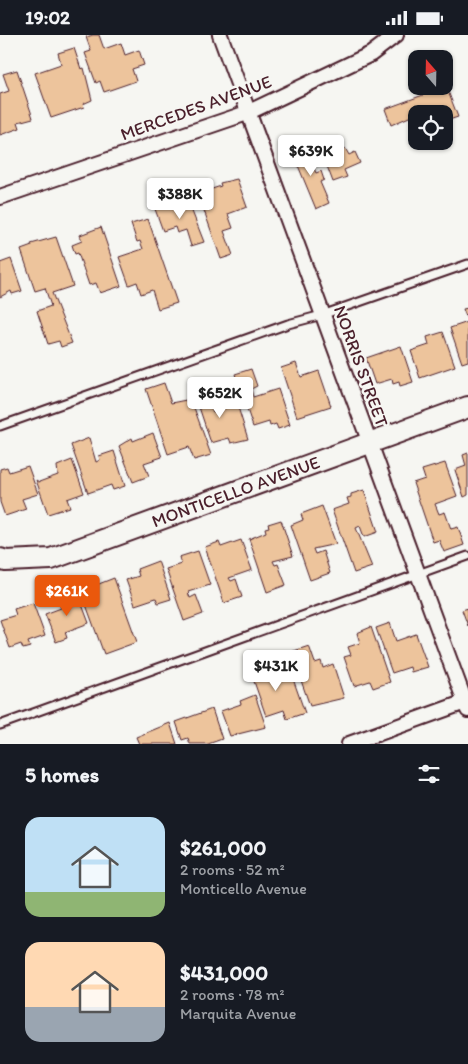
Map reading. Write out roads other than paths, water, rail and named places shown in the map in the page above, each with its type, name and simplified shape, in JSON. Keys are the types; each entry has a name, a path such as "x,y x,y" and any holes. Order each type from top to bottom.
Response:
{"street":[{"name":"NORRIS STREET","path":"220,35 247,113 467,704"},
{"name":"MERCEDES AVENUE","path":"0,197 247,113 371,54 396,35"},
{"name":"MONTICELLO AVENUE","path":"0,559 6,561 51,559 468,407"},
{"path":"348,744 467,704"}],"lane":[{"path":"0,426 288,324 322,315 468,264"},
{"path":"0,725 468,555"}]}
